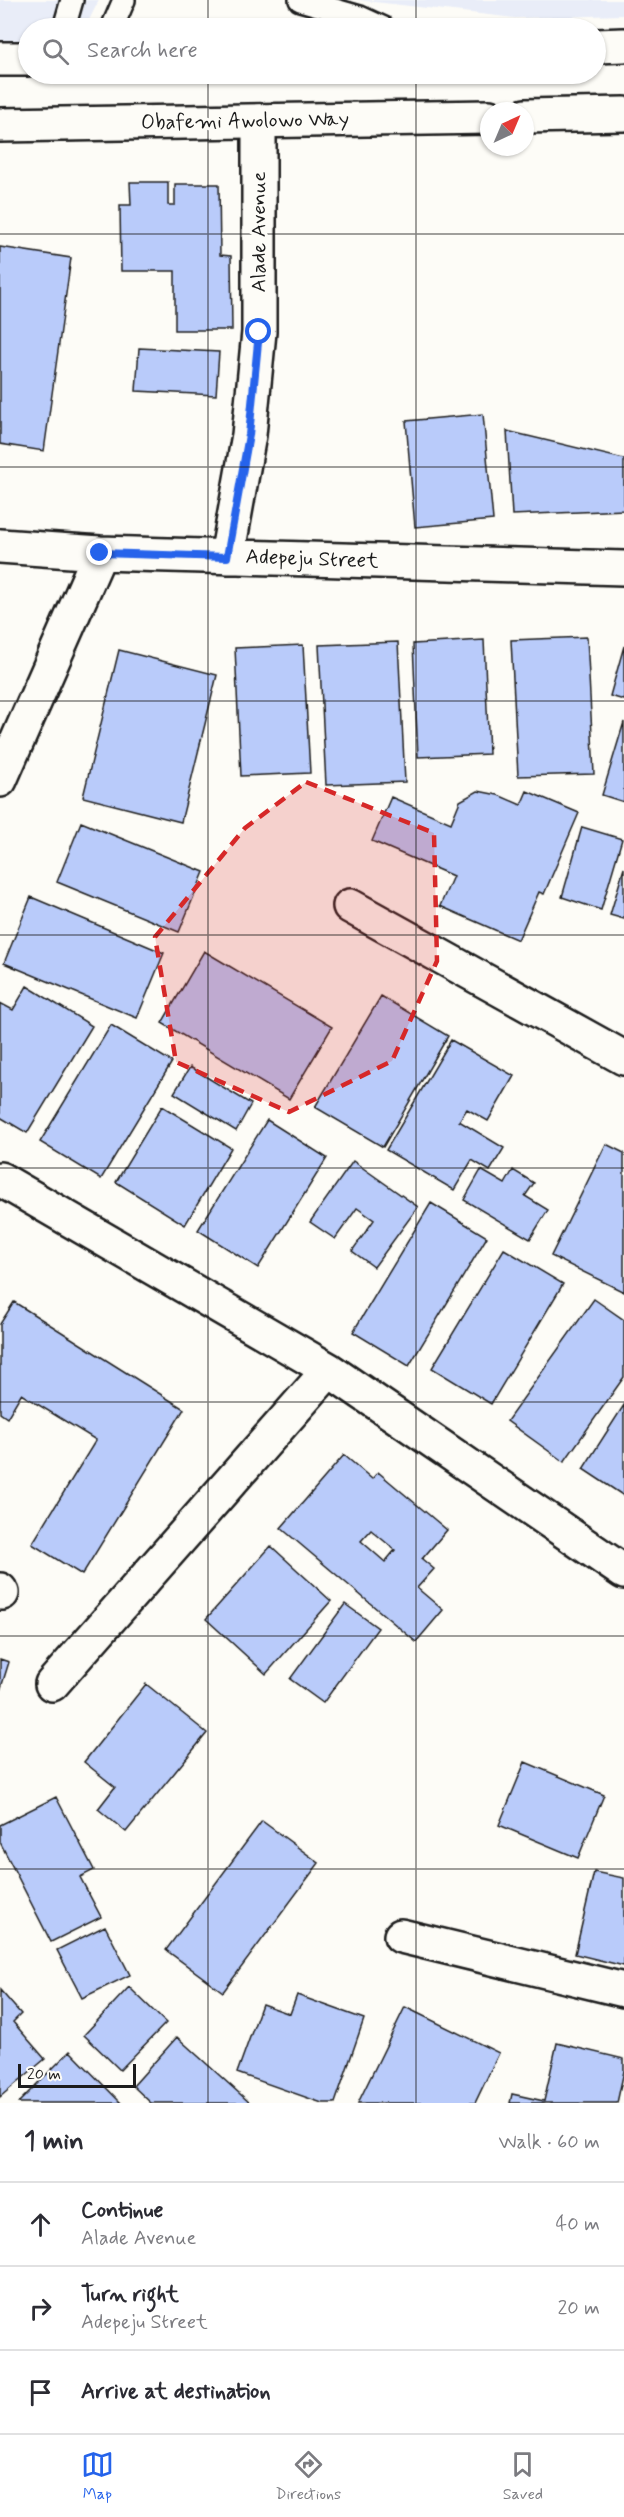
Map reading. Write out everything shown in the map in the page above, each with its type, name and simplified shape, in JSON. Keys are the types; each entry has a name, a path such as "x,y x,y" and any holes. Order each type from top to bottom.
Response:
{"street":[{"path":"606,46 624,45"},
{"path":"0,59 18,59"},
{"path":"534,116 624,114"},
{"name":"Obafemi Awolowo Way","path":"0,125 480,117"},
{"name":"Alade Avenue","path":"227,557 249,435 259,332 259,121"},
{"name":"Adepeju Street","path":"0,546 100,553 624,568"},
{"path":"0,780 100,553"},
{"path":"350,906 624,1058"},
{"path":"0,1179 329,1370 624,1572"},
{"path":"52,1684 329,1370"},
{"path":"401,1936 624,1990"}],"lane":[{"path":"67,18 72,0"},
{"path":"116,18 124,0"},
{"path":"300,0 362,18"}],"highlighted area":[{"path":"306,782 434,833 437,961 392,1061 289,1112 176,1062 155,937 245,828"}],"shaded area":[{"path":"0,0 99,0 90,18 18,18 18,44 0,44"},
{"path":"357,0 624,0 624,15 515,18"}],"building":[{"path":"130,182 168,182 168,205 175,205 175,184 219,184 220,255 231,256 232,330 175,330 175,271 121,271 120,205 131,205"},
{"path":"0,247 71,258 44,451 0,444"},
{"path":"139,348 219,352 216,395 136,391"},
{"path":"483,414 493,520 415,527 406,421"},
{"path":"507,431 624,459 624,510 512,515"},
{"path":"587,637 594,774 518,776 511,640"},
{"path":"484,640 489,754 418,757 413,644"},
{"path":"398,642 405,782 326,785 319,645"},
{"path":"303,645 310,773 241,776 235,648"},
{"path":"624,646 624,700 610,696"},
{"path":"119,650 217,675 181,822 83,797"},
{"path":"624,722 624,802 602,795"},
{"path":"478,791 498,795 521,805 527,791 579,813 544,894 539,892 518,940 440,906 453,876 372,841 391,797 451,823 460,801"},
{"path":"81,822 204,872 179,932 57,882"},
{"path":"582,827 622,839 601,910 562,897"},
{"path":"624,868 624,919 610,915"},
{"path":"31,897 164,953 137,1018 4,963"},
{"path":"204,951 332,1027 289,1099 162,1023"},
{"path":"27,986 92,1026 27,1133 0,1117 0,1003 13,1010"},
{"path":"381,996 448,1036 383,1147 315,1107"},
{"path":"111,1025 172,1062 101,1179 40,1142"},
{"path":"451,1040 514,1076 488,1121 467,1109 459,1121 504,1148 490,1171 472,1160 454,1190 386,1150"},
{"path":"190,1067 251,1104 236,1131 174,1093"},
{"path":"162,1106 231,1148 185,1225 116,1182"},
{"path":"267,1120 327,1158 258,1268 198,1230"},
{"path":"606,1144 624,1153 624,1292 551,1256"},
{"path":"353,1161 418,1207 374,1267 352,1251 374,1220 357,1208 335,1239 310,1222"},
{"path":"481,1170 505,1184 513,1170 534,1183 525,1196 548,1210 530,1239 464,1200"},
{"path":"431,1203 487,1237 409,1366 353,1332"},
{"path":"504,1249 563,1284 491,1404 432,1368"},
{"path":"594,1299 624,1320 624,1377 564,1462 507,1421"},
{"path":"14,1302 184,1409 82,1575 32,1544 96,1440 21,1394 7,1418 0,1413 0,1324"},
{"path":"624,1405 624,1496 583,1469"},
{"path":"344,1455 372,1479 378,1472 447,1530 422,1559 434,1569 417,1588 443,1610 416,1642 281,1528","holes":["371,1530 395,1550 385,1562 361,1541"]},
{"path":"271,1546 331,1601 266,1674 206,1619"},
{"path":"345,1604 378,1628 323,1703 290,1679"},
{"path":"0,1659 9,1662 0,1691"},
{"path":"146,1684 207,1733 126,1832 98,1809 115,1787 84,1762"},
{"path":"525,1762 604,1795 578,1858 499,1825"},
{"path":"56,1797 94,1870 80,1877 101,1917 51,1942 0,1842 0,1825"},
{"path":"262,1821 319,1863 223,1992 166,1950"},
{"path":"594,1872 624,1878 624,1966 575,1954"},
{"path":"105,1926 130,1975 82,1998 57,1950"},
{"path":"129,1987 166,2023 120,2070 84,2035"},
{"path":"0,1990 21,2014 13,2022 45,2059 0,2097"},
{"path":"297,1995 364,2019 335,2103 322,2103 237,2073 262,2004 290,2014"},
{"path":"405,2007 499,2053 475,2103 358,2103"},
{"path":"177,2037 250,2103 151,2103 133,2086"},
{"path":"557,2043 624,2059 624,2071 617,2103 510,2103 512,2094 544,2101"},
{"path":"70,2051 121,2103 18,2103"}],"route":[{"path":"100,553 227,557 249,435 259,332"}]}
